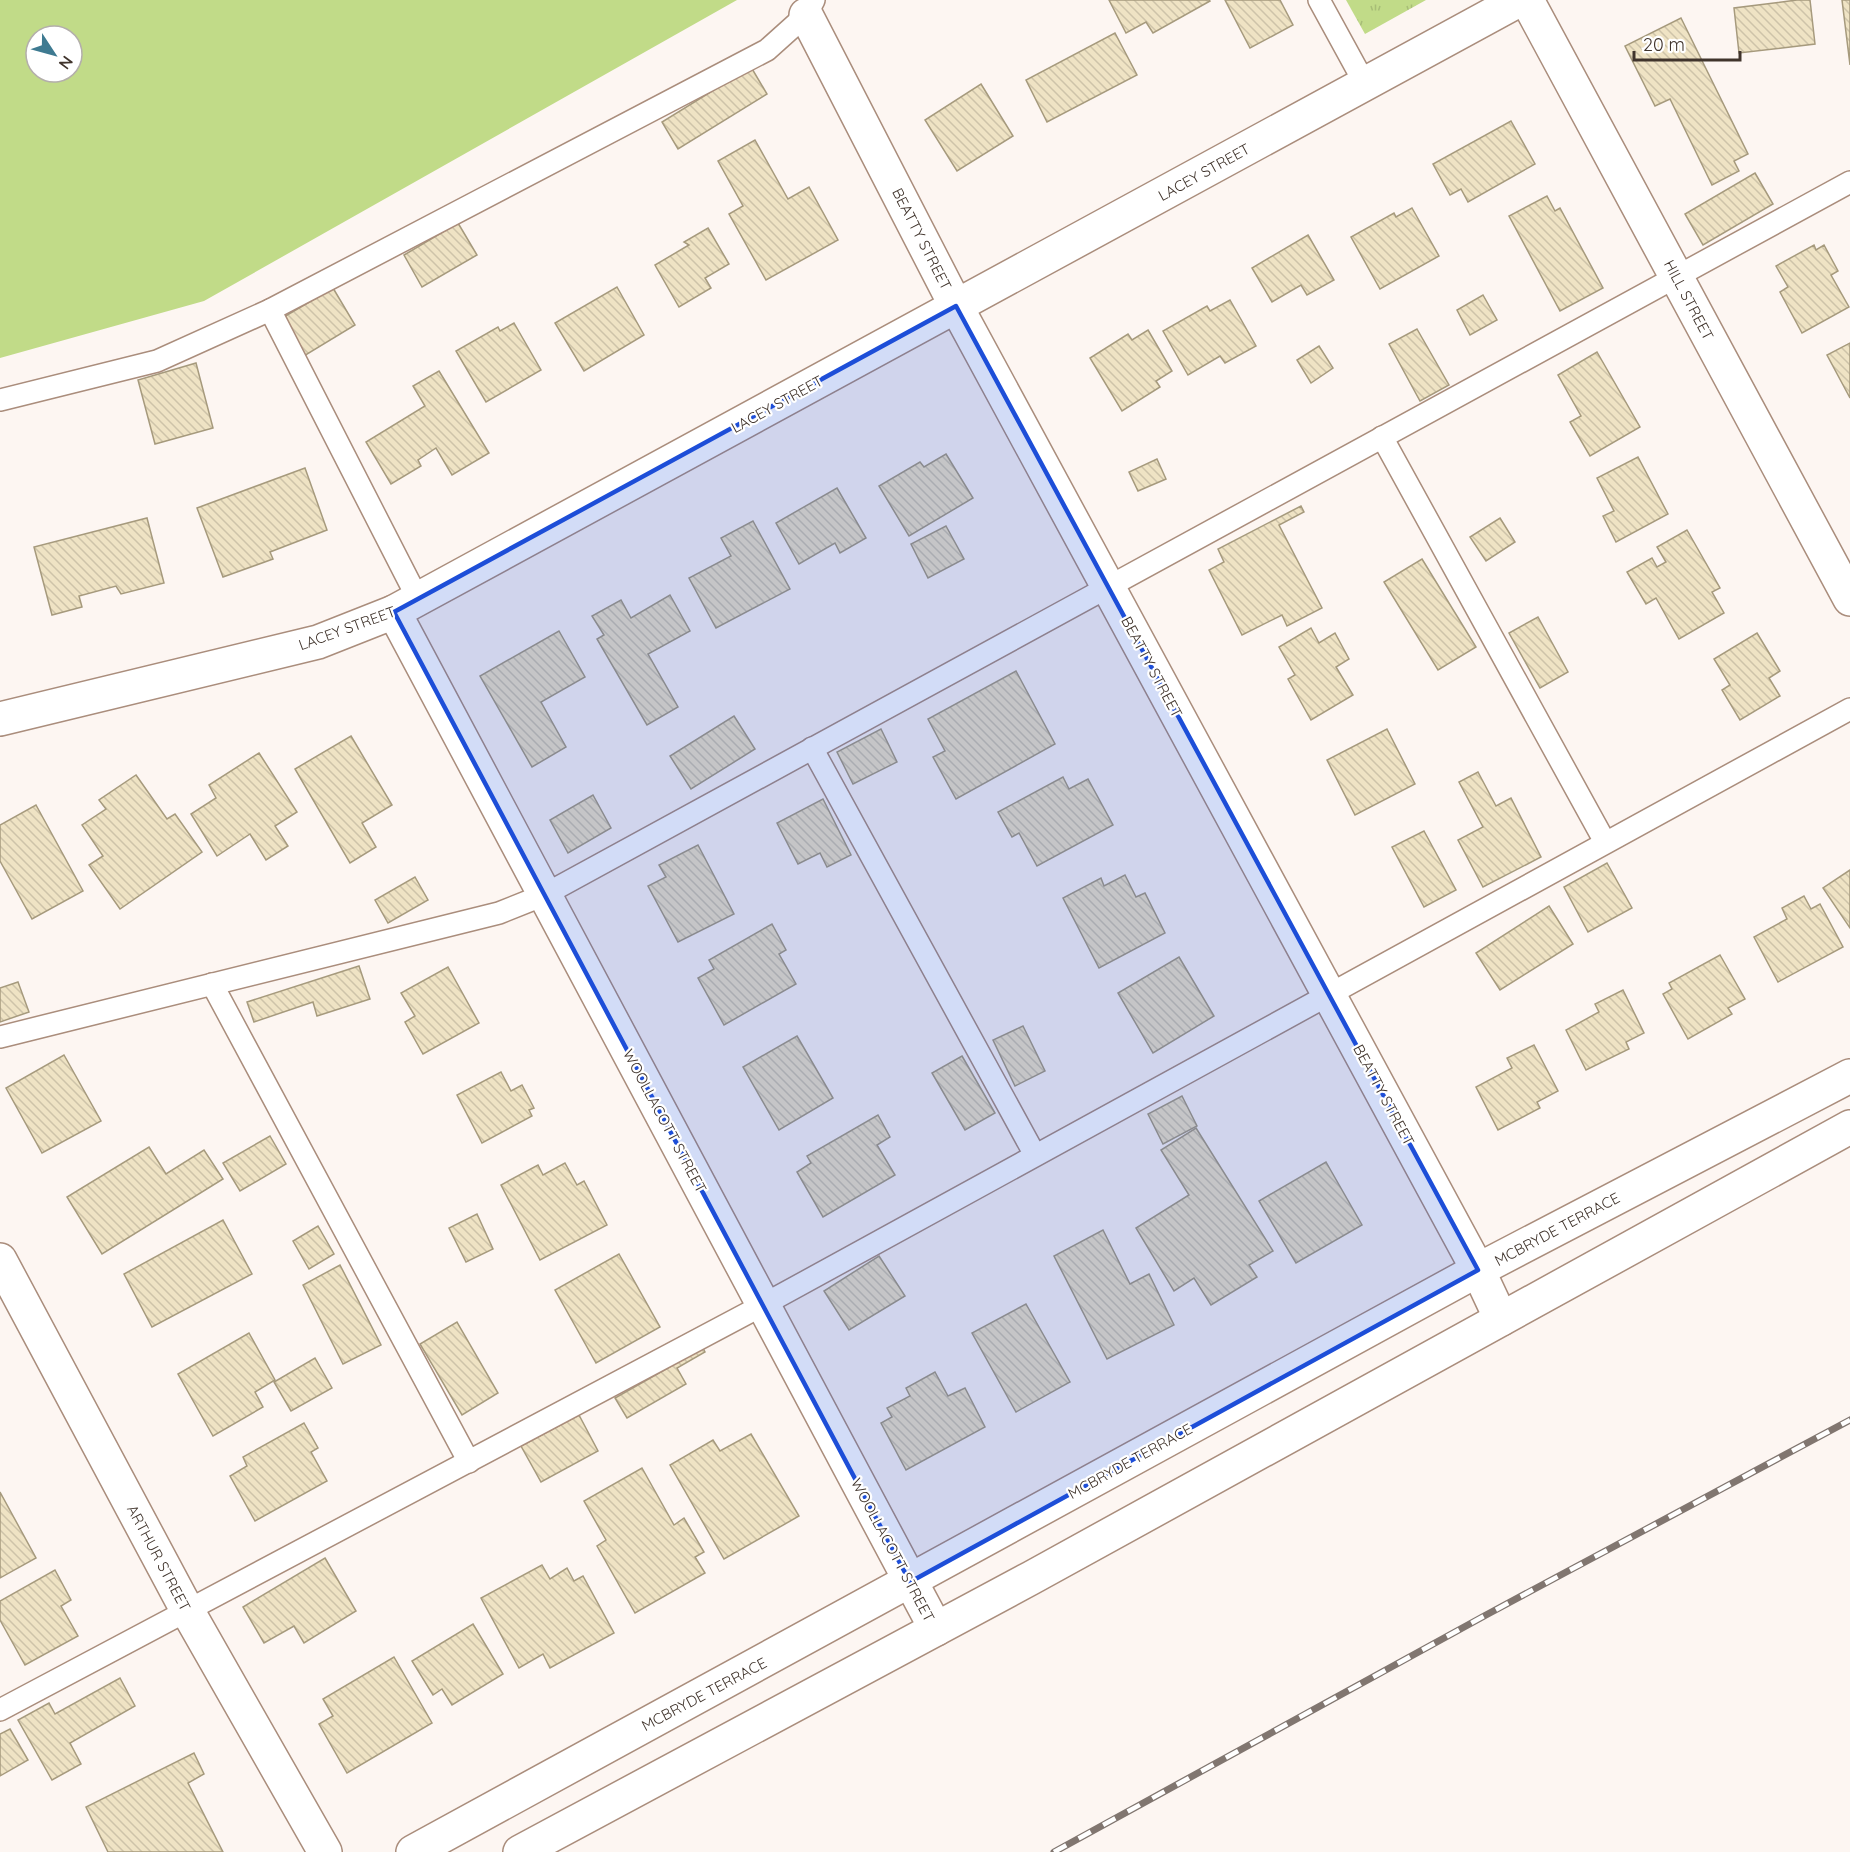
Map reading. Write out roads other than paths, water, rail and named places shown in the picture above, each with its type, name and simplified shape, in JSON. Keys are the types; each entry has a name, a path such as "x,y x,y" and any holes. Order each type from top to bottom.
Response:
{"street":[{"name":"LACEY STREET","path":"0,719 318,642 406,605 1519,0"},
{"name":"HILL STREET","path":"1527,0 1850,599"},
{"name":"BEATTY STREET","path":"810,7 956,306 1478,1269 1501,1319"},
{"name":"WOOLLACOTT STREET","path":"406,605 544,895 936,1629"},
{"name":"MCBRYDE TERRACE","path":"413,1852 910,1582 1478,1269 1850,1076"},
{"path":"520,1852 936,1629 1850,1127"},
{"name":"ARTHUR STREET","path":"0,1260 187,1610 325,1852"}],"lane":[{"path":"1319,0 1365,84"},
{"path":"0,400 158,361 270,310 767,50 810,7"},
{"path":"0,1037 499,913 544,895 1850,182"},
{"path":"270,310 406,605"},
{"path":"1383,437 1605,842"},
{"path":"0,1710 763,1305 1850,709"},
{"path":"812,748 1035,1155"},
{"path":"212,984 469,1461"}],"railway":[{"path":"1054,1852 1486,1615 1850,1420"}]}
